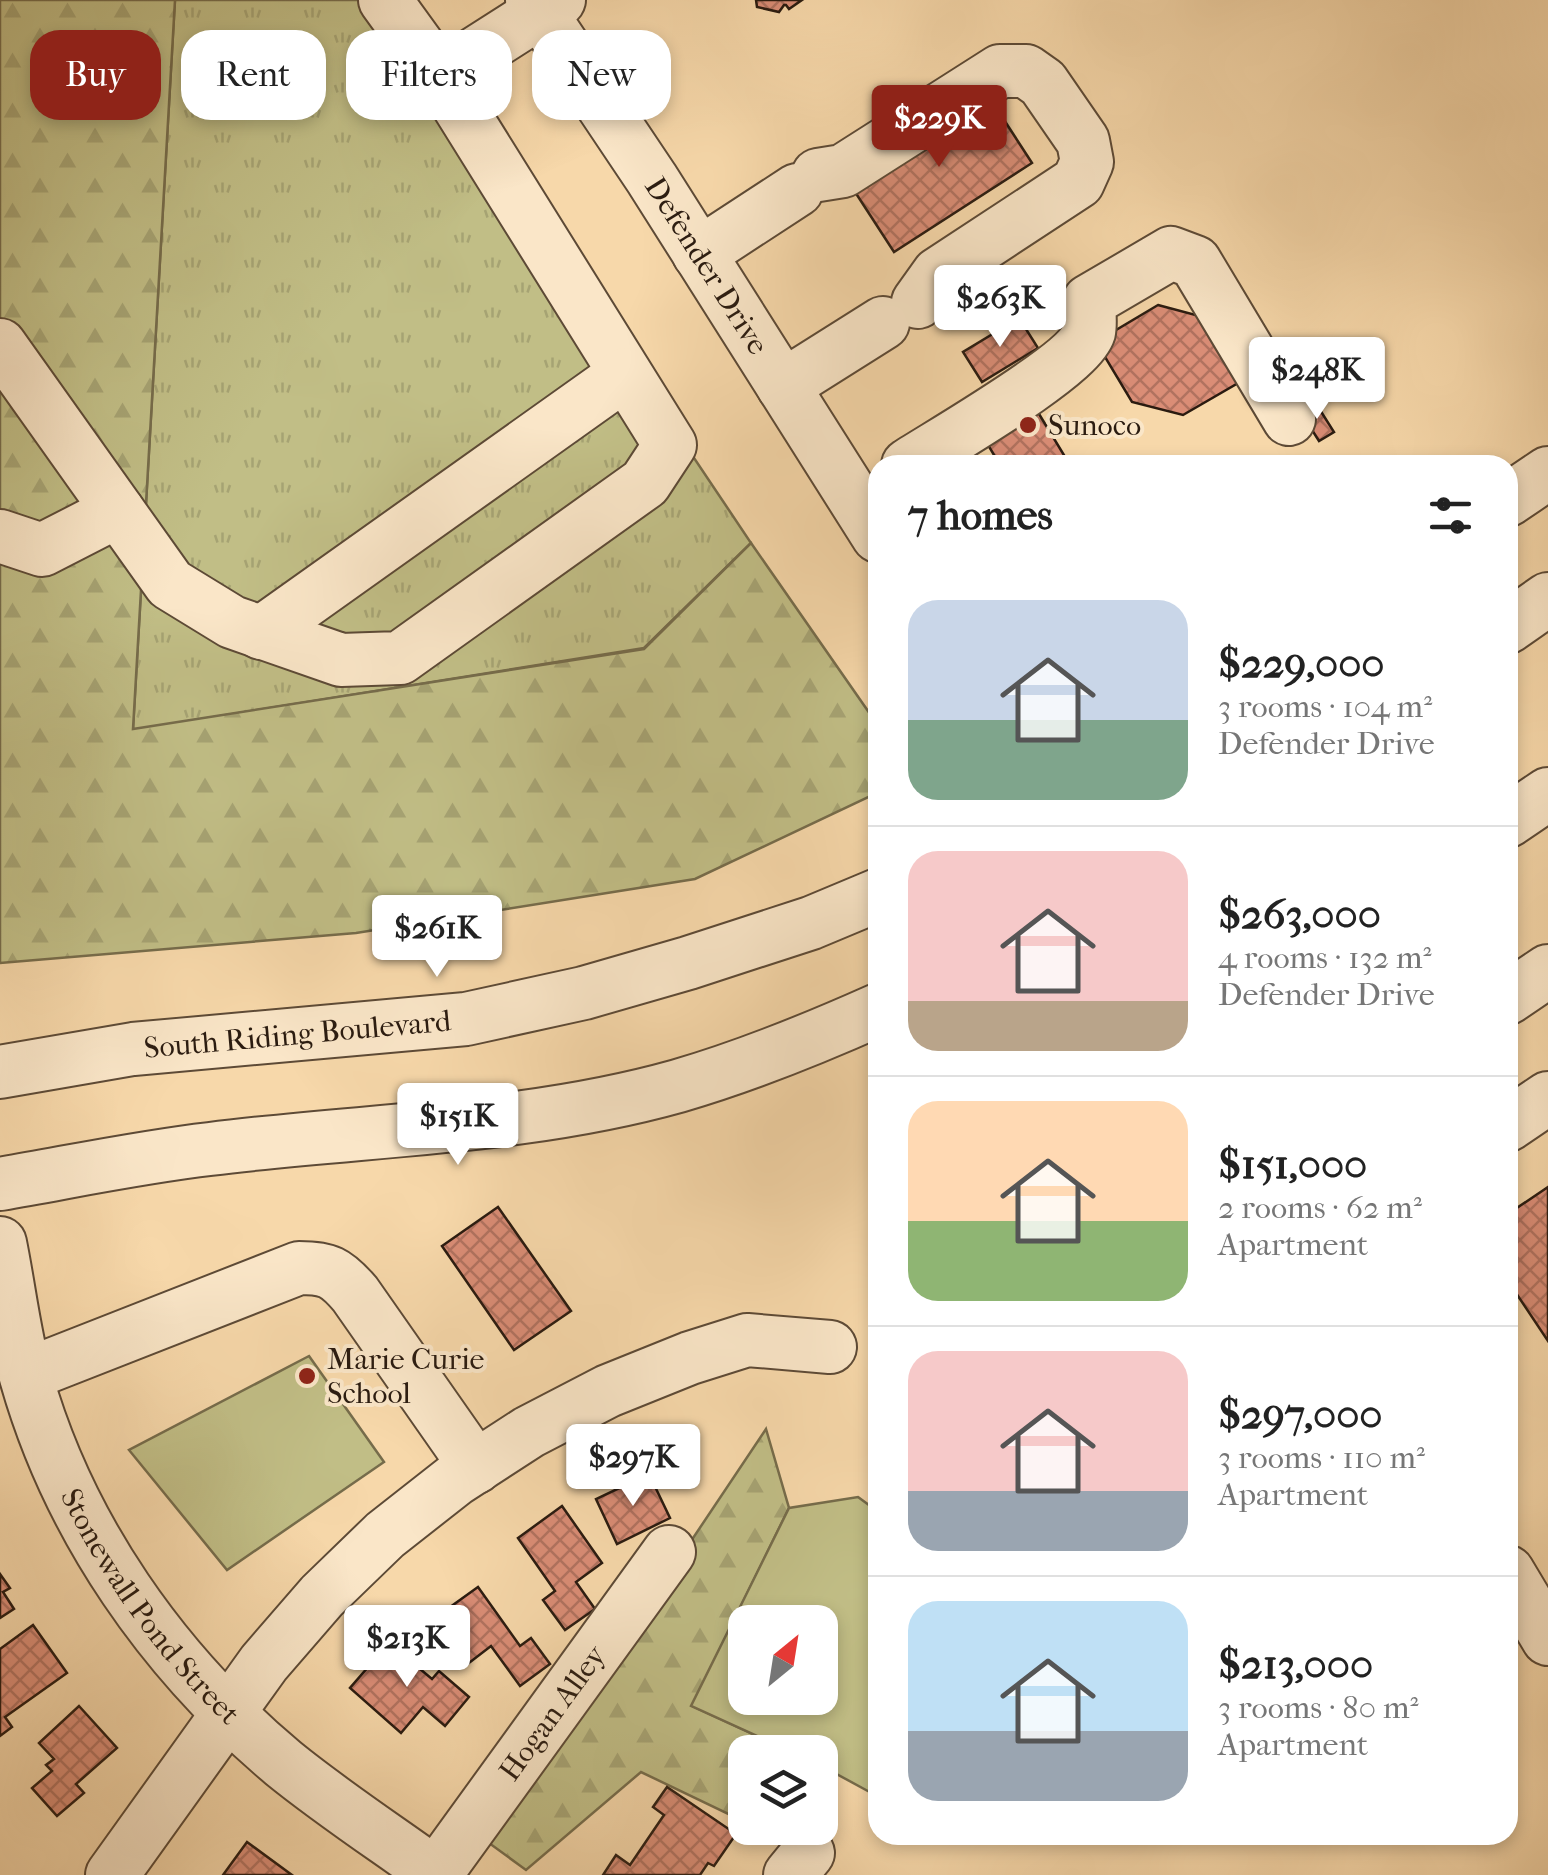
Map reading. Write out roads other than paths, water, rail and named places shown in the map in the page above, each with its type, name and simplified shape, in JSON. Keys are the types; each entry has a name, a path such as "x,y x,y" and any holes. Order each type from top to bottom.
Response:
{"street":[{"path":"385,0 407,30"},
{"path":"506,30 543,4"},
{"name":"Defender Drive","path":"543,4 783,386 868,503"},
{"path":"699,254 807,183 844,172 1000,72 1026,70 1043,83 1083,141 1087,162 1078,182 938,274 901,313 783,386"},
{"path":"0,346 170,584 232,622 341,660 400,658 645,484 670,444 467,120"},
{"path":"942,455 1080,348 1089,331 1089,301 1171,252 1195,262 1289,419"},
{"path":"261,632 625,374"},
{"path":"1518,493 1548,473"},
{"path":"0,536 42,550 118,510"},
{"path":"1518,620 1548,599"},
{"path":"1518,814 1548,794"},
{"name":"South Riding Boulevard","path":"0,1072 133,1049 466,1019 584,993 688,964 811,923 868,899"},
{"path":"1518,991 1548,971"},
{"path":"0,1184 210,1148 433,1129 563,1112 678,1086 799,1044 868,1014"},
{"path":"1518,1118 1548,1098"},
{"name":"Stonewall Pond Street","path":"0,1243 26,1375 64,1478 90,1532 136,1606 172,1654 285,1765 436,1875"},
{"path":"26,1375 298,1268 322,1268 339,1276 355,1294 476,1467"},
{"path":"112,1875 227,1712 322,1596 386,1535 455,1480 530,1432 608,1392 690,1358 747,1340 830,1346"},
{"name":"Hogan Alley","path":"436,1875 670,1552"},
{"path":"1518,1589 1548,1639"}],"place":[{"name":"Sunoco","path":"1028,425"},
{"name":"Marie Curie School","path":"307,1376"}]}
